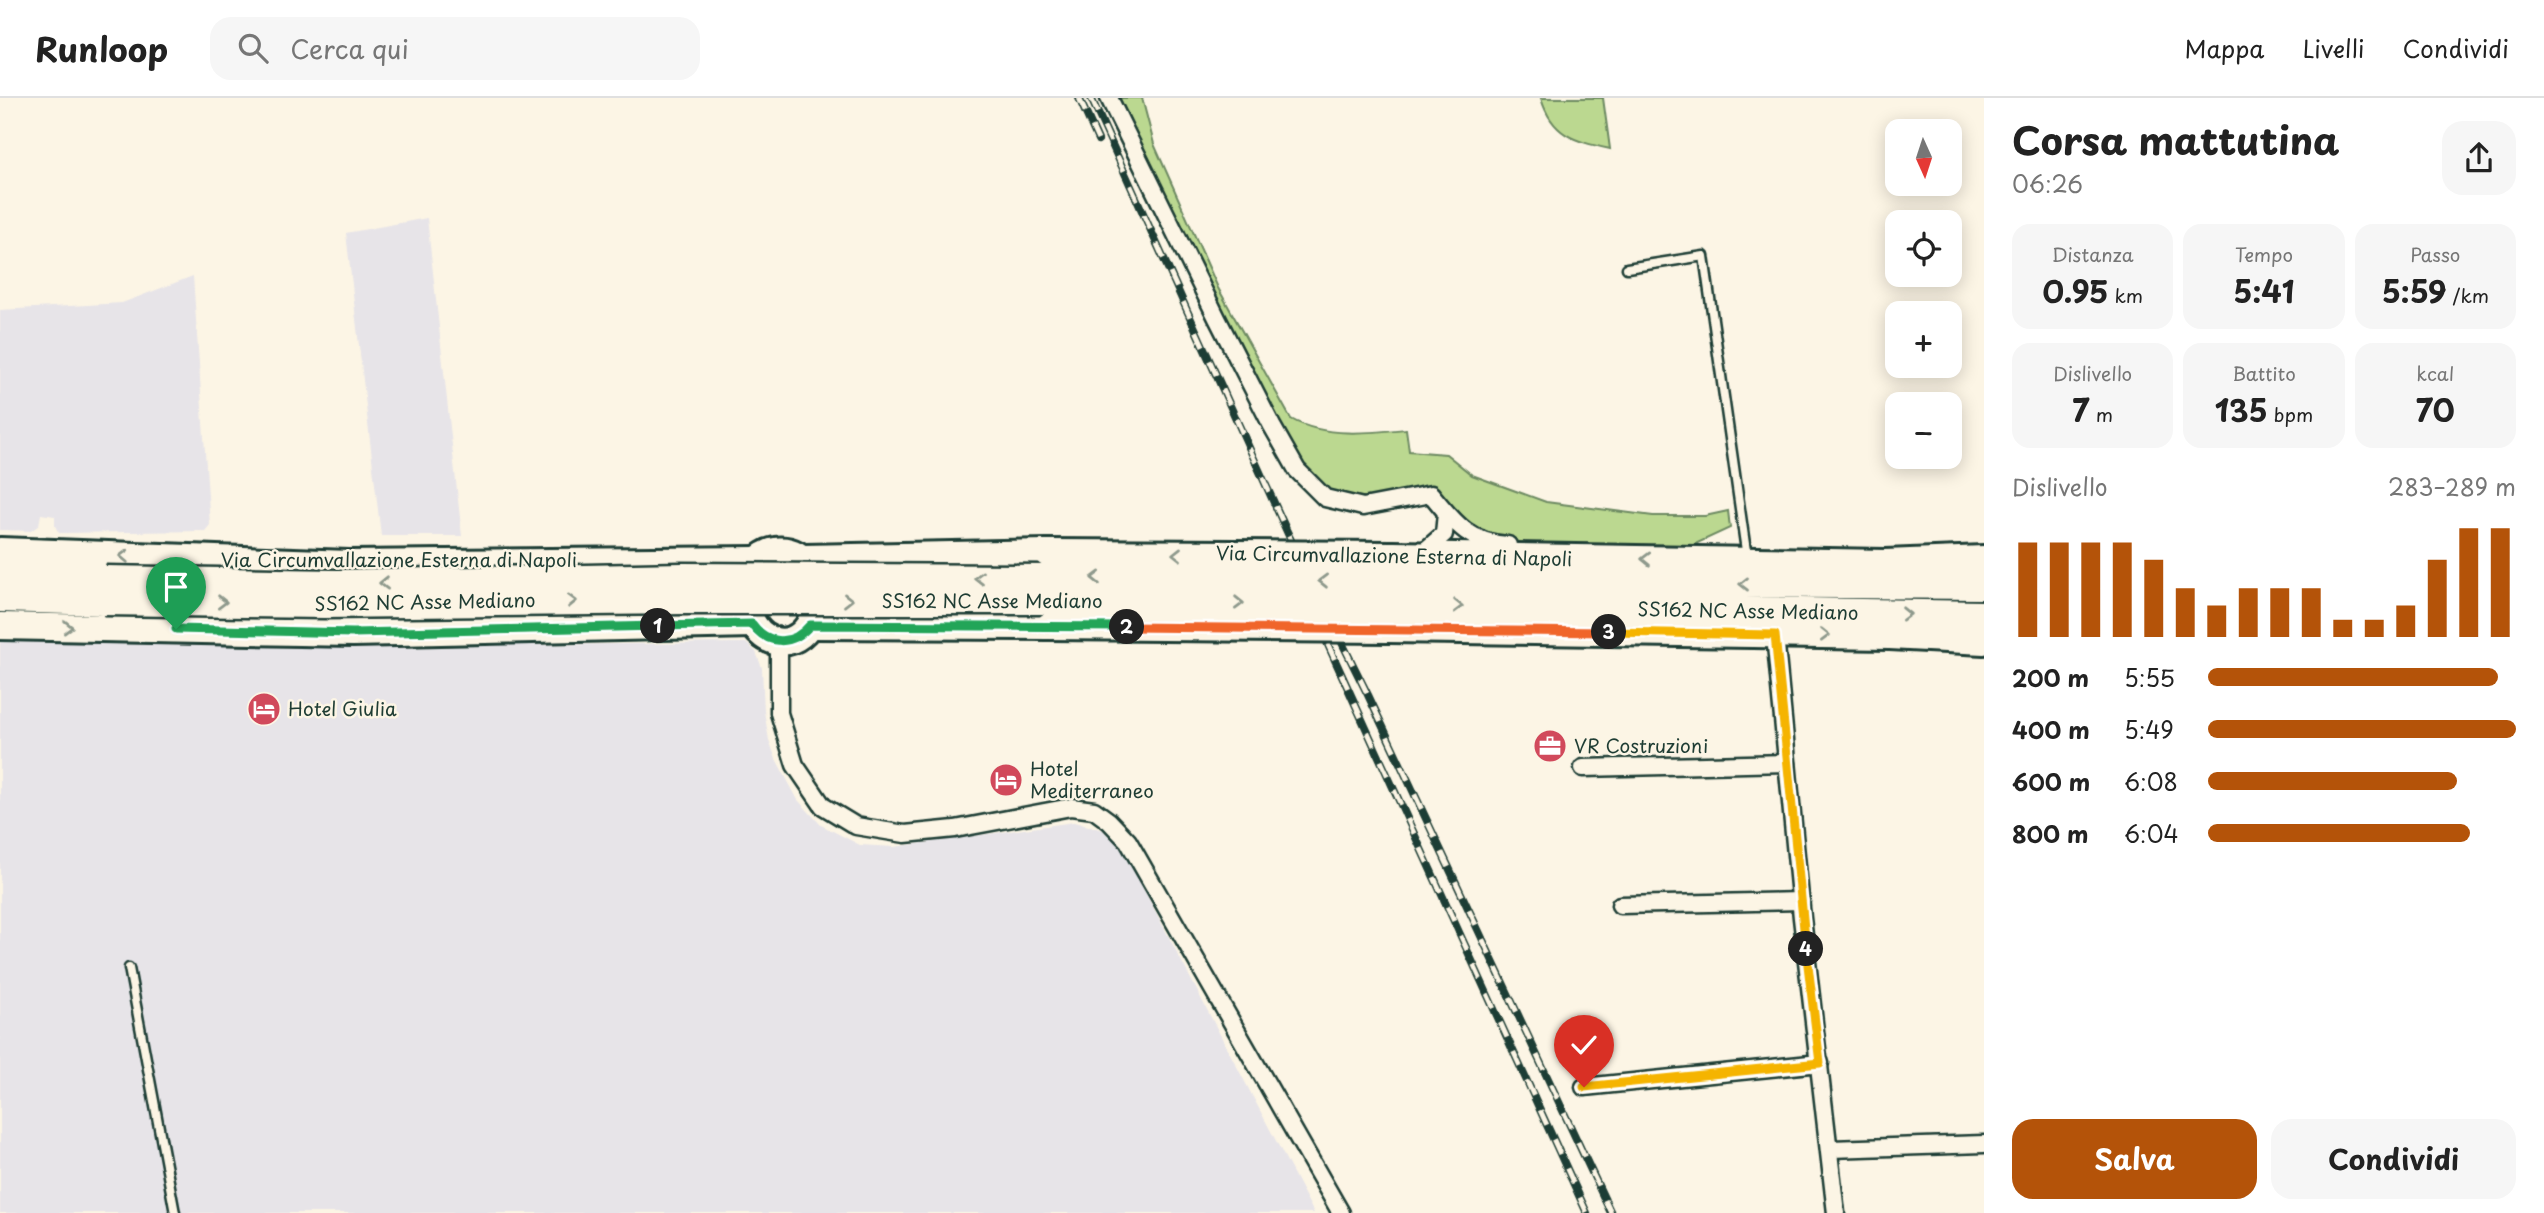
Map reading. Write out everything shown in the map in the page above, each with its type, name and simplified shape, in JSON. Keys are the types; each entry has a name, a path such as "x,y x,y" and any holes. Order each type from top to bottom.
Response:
{"highway":[{"name":"SS162 NC Asse Mediano","path":"0,576 105,590"},
{"name":"SS162 NC Asse Mediano","path":"0,597 105,590 682,577 1391,592 1984,615"},
{"name":"SS162 NC Asse Mediano","path":"1391,592 1984,585"}],"main road":[{"name":"Via Circumvallazione Esterna di Napoli","path":"0,551 349,564 753,565 765,554 775,550 786,550 808,563 1047,553 1775,635 1890,636 1984,641"},
{"name":"Via Circumvallazione Esterna di Napoli","path":"779,641 793,640 803,634 812,620 1049,626 1391,592 1420,555 1886,563 1984,559"},
{"path":"0,626 353,633 750,620 761,635 779,641"}],"street":[{"path":"1110,98 1272,426 1297,470 1325,498 1363,507 1431,494 1465,532 1488,544 1541,547 1571,558"},
{"path":"1420,555 1444,534 1446,513"},
{"path":"1775,635 1836,1213"},
{"path":"779,641 779,713 795,765 823,806 856,826 905,834 955,829 1071,807 1094,810 1109,821 1128,841 1341,1213"},
{"path":"1583,768 1787,763"},
{"path":"1620,905 1801,901"},
{"path":"1584,1087 1820,1063"},
{"path":"1830,1149 1984,1144"}],"lane":[{"path":"1627,268 1704,256 1747,561"},
{"path":"129,968 174,1213"}],"shaded area":[{"path":"427,218 462,536 381,536 346,233"},
{"path":"193,276 210,525 205,531 59,533 55,526 55,516 41,514 39,525 31,531 0,530 0,310 122,303"},
{"path":"0,640 397,646 746,643 756,652 762,668 764,711 769,740 776,759 798,800 821,825 860,845 894,847 1074,822 1103,830 1123,850 1314,1213 0,1213"}],"green space":[{"path":"1114,98 1142,98 1154,144 1218,288 1291,419 1333,432 1362,433 1406,429 1409,451 1446,454 1472,475 1546,502 1653,516 1705,516 1728,511 1730,528 1678,552 1591,550 1556,544 1495,542 1461,522 1446,500 1373,501 1339,498 1305,470 1249,377"},
{"path":"1541,98 1603,98 1610,149 1566,135 1552,121"}],"railway":[{"path":"1079,98 1098,140"},
{"path":"1091,98 1289,536 1368,695 1611,1213"},
{"path":"1288,557 1587,1213"}],"place":[{"name":"Hotel Giulia","path":"264,709"},
{"name":"VR Costruzioni","path":"1550,746"},
{"name":"Hotel Mediterraneo","path":"1006,780"}],"route":[{"path":"176,629 353,633 752,624 761,635 782,642 803,634 810,625 1775,635 1802,918 1820,1063 1584,1087"}]}
